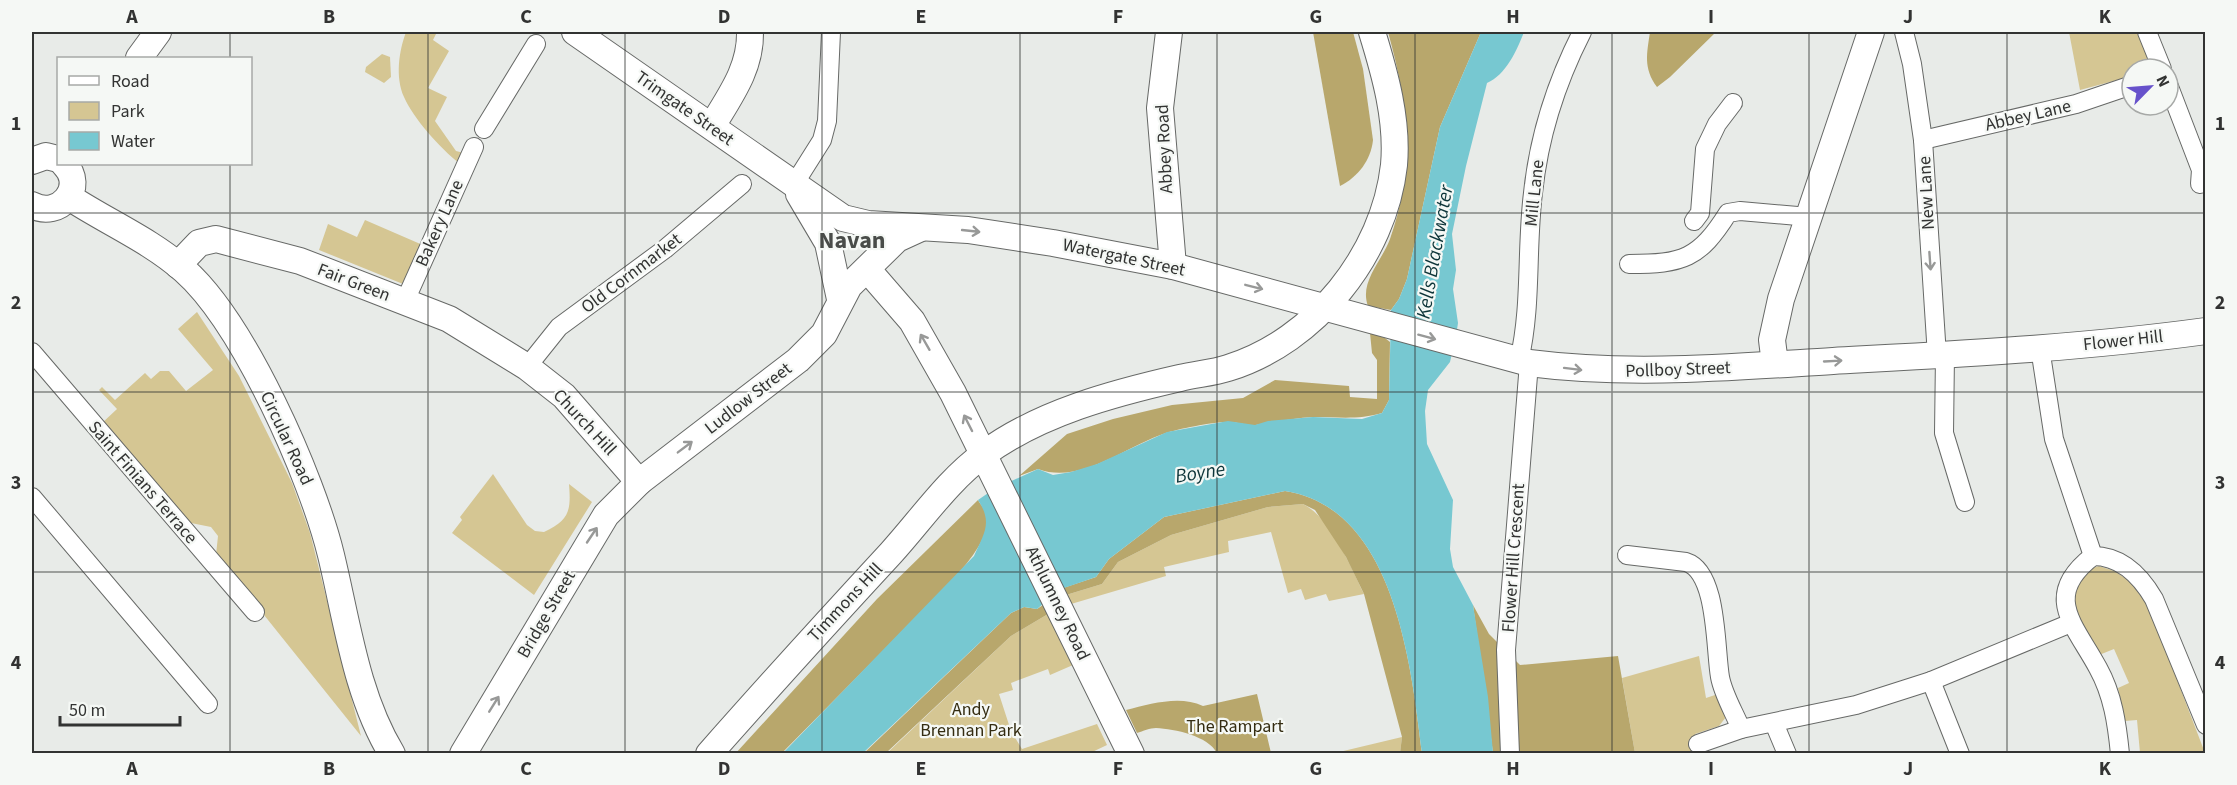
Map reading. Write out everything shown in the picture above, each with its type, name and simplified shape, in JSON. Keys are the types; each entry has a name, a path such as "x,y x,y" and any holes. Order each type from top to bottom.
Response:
{"main road":[{"path":"140,57 158,32"},
{"name":"Trimgate Street","path":"575,32 712,126 760,167 793,186"},
{"path":"712,126 739,81 748,58 750,32"},
{"name":"Abbey Road","path":"1169,32 1160,108 1173,266"},
{"name":"Timmons Hill","path":"709,753 940,496 984,454 1055,416 1109,396 1228,368 1264,353 1288,338 1324,307 1349,279 1370,245 1381,221 1394,164 1390,98 1372,32"},
{"path":"1775,364 1772,340 1781,299 1871,32"},
{"path":"32,161 46,156 57,159"},
{"path":"32,205 49,209 64,203 69,197 73,182 64,165"},
{"path":"793,186 807,205 828,243 840,299"},
{"name":"Watergate Street","path":"793,186 843,218 868,224 968,230 1053,243 1173,266 1324,307"},
{"name":"Circular Road","path":"69,197 178,265 208,297 230,329 262,384 293,449 321,518 365,699 379,733 392,753"},
{"name":"Ludlow Street","path":"639,482 798,360 824,334 840,299 867,269 897,239 921,228"},
{"name":"Fair Green","path":"178,265 199,243 216,239 291,258 448,319 527,367"},
{"path":"867,269 912,321 984,454"},
{"path":"1701,368 1728,362 1746,353 1755,344 1781,299"},
{"name":"Pollboy Street","path":"1324,307 1524,362 1593,370 1701,368 2040,348"},
{"name":"Flower Hill","path":"2040,348 2205,331"},
{"name":"Church Hill","path":"527,367 564,396 639,482"},
{"name":"Athlumney Road","path":"984,454 1131,753"},
{"name":"Bridge Street","path":"463,753 582,551 606,515 639,482"}],"street":[{"path":"793,186 822,140 827,121 831,32"},
{"name":"Mill Lane","path":"1524,362 1533,193 1539,148 1552,99 1582,32"},
{"name":"New Lane","path":"1904,32 1910,55 1923,140 1941,355 1944,433 1965,501"},
{"path":"2147,32 2157,57"},
{"path":"484,129 536,44"},
{"name":"Abbey Lane","path":"1923,140 2076,104 2120,88"},
{"path":"1694,221 1700,213 1705,149 1717,124 1733,103"},
{"path":"2180,115 2201,170 2200,184"},
{"name":"Bakery Lane","path":"405,301 474,147"},
{"name":"Old Cornmarket","path":"527,367 559,327 588,303 665,249 742,184"},
{"path":"1701,202 1717,202 1734,212"},
{"path":"1629,264 1662,264 1688,257 1706,244 1728,213 1809,217"},
{"path":"2040,348 2054,439 2092,556"},
{"name":"Saint Finians Terrace","path":"32,352 255,612"},
{"name":"Flower Hill Crescent","path":"1510,753 1506,650 1524,362"},
{"path":"32,497 208,704"},
{"path":"1627,555 1686,562 1694,564 1700,570 1713,609 1721,679 1741,729"},
{"path":"2120,753 2110,695 2098,668 2071,623 2064,599 2066,586 2078,569 2092,556 2104,556 2118,561 2143,581 2154,599 2205,725"},
{"path":"1698,744 1741,729 1856,705 1931,681 2071,623"},
{"path":"1931,681 1960,753"},
{"path":"1774,723 1787,753"}],"green space":[{"path":"406,32 437,32 433,40 449,51 428,88 447,97 435,121 456,151 464,153 459,163 428,132 404,97 399,64"},
{"path":"1313,32 1353,32 1363,69 1372,147 1362,167 1340,186"},
{"path":"1388,32 1481,32 1440,127 1407,279 1399,299 1391,310 1368,306 1366,297 1369,280 1390,239 1398,212 1406,160 1404,110"},
{"path":"1650,32 1716,32 1657,87 1648,67"},
{"path":"2069,32 2139,32 2147,57 2120,57 2120,79 2080,90"},
{"path":"382,54 390,57 391,77 384,83 365,72 366,67"},
{"path":"365,220 425,246 408,286 319,250 328,224 357,237"},
{"path":"197,312 239,376 292,483 310,533 361,736 216,555 218,536 211,527 186,522 101,424 117,409 99,390 102,387 115,400 145,373 151,379 160,371 169,371 186,391 213,370 178,329"},
{"path":"1370,333 1390,342 1389,400 1382,413 1357,417 1314,417 1256,425 1223,422 1179,429 1087,468 1054,473 1038,469 1019,476 1067,434 1113,419 1172,405 1243,398 1275,380 1349,386 1350,397 1377,399 1377,360 1372,353"},
{"path":"493,474 527,525 535,531 544,532 553,528 564,518 570,501 569,484 592,502 534,595 452,533 462,520 460,517"},
{"path":"1285,491 1322,504 1351,527 1374,558 1391,595 1403,636 1422,753 1400,753 1402,737 1364,594 1346,557 1315,510 1303,504 1268,507 1171,535 1118,562 1102,584 1066,595 1063,588 1096,577 1109,559 1164,517"},
{"path":"978,500 986,512 988,521 986,530 976,550 950,583 782,753 735,754 877,599"},
{"path":"1303,504 1313,510 1331,531 1364,594 1329,601 1326,594 1305,600 1301,589 1288,593 1271,532 1228,541 1229,552 1164,567 1166,576 1071,604 1066,595 1102,584 1118,562 1171,535 1268,507"},
{"path":"2099,566 2114,571 2130,581 2150,609 2205,753 2140,753 2137,720 2125,721 2118,688 2129,683 2114,649 2099,655 2085,632 2075,605 2074,592 2077,581 2085,572"},
{"path":"1043,605 1048,614 1011,636 886,753 863,754 1011,613 1024,607 1037,609"},
{"path":"1473,605 1489,634 1520,665 1618,656 1635,753 1493,753"},
{"name":"Andy Brennan Park","path":"1048,614 1073,665 1050,675 1048,669 1011,683 1013,690 999,694 1011,731 1022,749 1097,724 1107,745 1088,754 886,754 1011,636"},
{"path":"1699,656 1706,698 1718,694 1726,717 1719,726 1695,734 1700,753 1635,753 1622,678"},
{"name":"The Rampart","path":"1257,694 1271,753 1217,753 1213,747 1199,738 1172,730 1154,728 1137,733 1126,710 1175,701 1203,706"},
{"path":"1402,737 1400,753 1335,753"}],"water":[{"path":"1481,32 1524,32 1505,68 1487,83 1452,234 1456,270 1453,289 1458,323 1456,336 1450,362 1428,390 1425,411 1427,444 1453,500 1450,549 1453,567 1473,605 1488,697 1493,753 1422,753 1403,636 1391,595 1374,558 1351,527 1322,504 1285,491 1164,517 1109,559 1096,577 1061,589 1037,609 1024,607 1011,613 863,753 782,754 974,556 984,534 986,522 983,508 978,500 994,489 1038,469 1053,475 1097,464 1167,432 1228,421 1255,425 1268,421 1313,417 1362,419 1382,413 1389,400 1391,310 1399,299 1407,279 1440,127"}],"district":[{"name":"Navan","path":"852,240"}],"water label":[{"name":"Kells Blackwater","path":"1434,252"},
{"name":"Boyne","path":"1200,472"}]}
